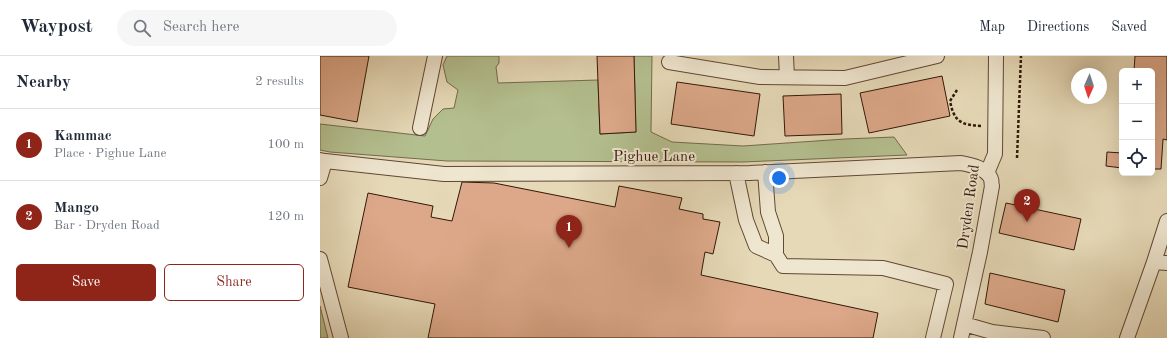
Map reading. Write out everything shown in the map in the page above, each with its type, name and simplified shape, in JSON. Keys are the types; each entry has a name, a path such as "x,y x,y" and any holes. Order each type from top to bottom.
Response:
{"street":[{"path":"420,128 435,56"},
{"path":"786,56 787,77"},
{"path":"669,62 760,77 845,78 937,56"},
{"name":"Dryden Road","path":"963,331 992,186 991,179 987,173 995,154 996,56"},
{"path":"320,178 323,161"},
{"name":"Pighue Lane","path":"323,161 444,174 736,173 961,163 975,167 987,173"},
{"path":"765,172 768,212 776,236 776,255 783,266 882,268 946,284 933,338"},
{"path":"736,173 746,220 756,246 776,255"},
{"path":"1127,338 1161,263 1167,221"},
{"path":"320,260 341,338"},
{"path":"963,331 992,332 1043,338"}],"path":[{"path":"1017,158 1021,56"},
{"path":"957,90 950,101 952,112 956,118 963,123 972,126 995,126"}],"green space":[{"path":"447,56 499,56 499,63 496,67 498,83 598,80 600,134 636,132 634,56 652,56 651,132 672,142 743,146 894,137 907,155 743,162 447,161 320,150 320,124 425,136 433,119 443,109 454,108 458,90 447,82 443,65"},
{"path":"320,306 328,338 320,338"}],"building":[{"path":"320,56 369,56 357,122 320,115"},
{"path":"597,56 634,56 636,132 600,134"},
{"path":"1135,56 1167,56 1167,140 1163,139 1161,169 1155,169 1155,68 1134,68"},
{"path":"942,76 950,116 869,133 860,93"},
{"path":"677,82 760,94 754,136 671,124"},
{"path":"841,94 842,134 785,136 783,96"},
{"path":"1107,152 1119,153 1119,168 1106,166"},
{"path":"462,182 494,183 615,207 619,186 682,198 679,209 703,214 703,219 720,222 713,254 705,252 701,275 878,313 873,338 428,338 435,304 348,287 368,193 433,206 431,217 452,221"},
{"path":"1006,203 1081,219 1074,250 999,233"},
{"path":"990,273 1065,290 1058,322 985,304"}],"place":[{"name":"Mango","path":"1027,222"},
{"name":"Kammac","path":"569,248"}]}
